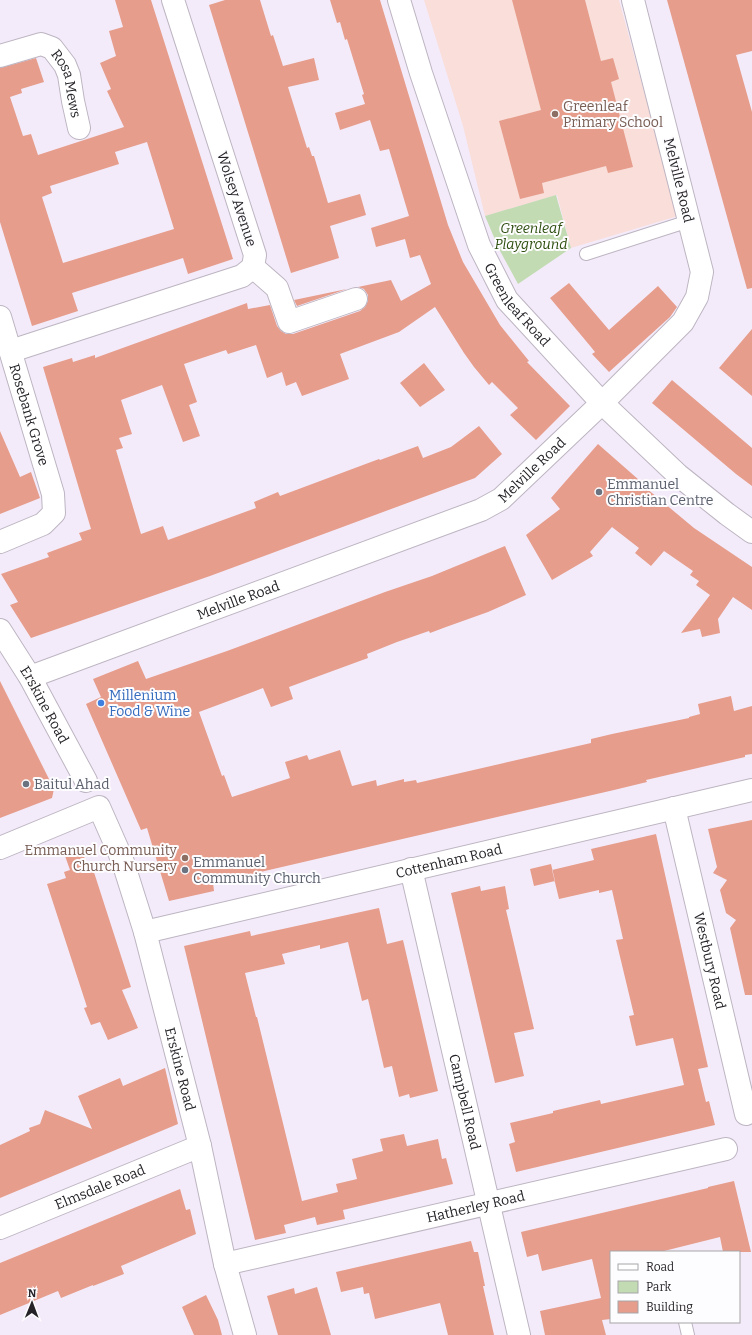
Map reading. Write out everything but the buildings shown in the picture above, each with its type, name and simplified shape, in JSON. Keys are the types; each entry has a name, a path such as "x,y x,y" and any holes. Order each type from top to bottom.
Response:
{"street":[{"name":"Wolsey Avenue","path":"11,351 242,276 253,267 255,255 173,0"},
{"name":"Greenleaf Road","path":"399,0 421,73 479,245 507,300 602,403 678,475 726,514 752,532"},
{"name":"Melville Road","path":"30,677 481,510 501,499 602,403 683,322 697,297 702,272 633,0"},
{"name":"Rosa Mews","path":"0,56 41,44 52,48 65,65 69,75 79,128"},
{"path":"253,267 277,288 289,322 356,299"},
{"name":"Rosebank Grove","path":"0,317 53,494 54,513 43,524 0,542"},
{"name":"Erskine Road","path":"0,630 30,677 86,780"},
{"name":"Cottenham Road","path":"145,932 752,790"},
{"name":"Erskine Road","path":"0,848 99,807 122,859 145,932 200,1146 225,1264 245,1335"},
{"name":"Westbury Road","path":"674,808 746,1114"},
{"name":"Campbell Road","path":"411,869 519,1335"},
{"name":"Elmsdale Road","path":"0,1228 200,1146"},
{"name":"Hatherley Road","path":"225,1264 488,1205 726,1149"}],"lane":[{"path":"586,254 689,221"},
{"path":"685,1323 688,1335"}],"shaded area":[{"name":"Greenleaf Primary School","path":"424,0 619,0 678,216 571,248 557,195 485,216 463,126"}],"green space":[{"name":"Greenleaf Playground","path":"556,195 571,248 518,284 499,249 485,216"}],"place":[{"name":"Greenleaf Primary School","path":"555,114"},
{"name":"Emmanuel Christian Centre","path":"599,492"},
{"name":"Millenium Food & Wine","path":"101,703"},
{"name":"Baitul Ahad","path":"26,784"},
{"name":"Emmanuel Community Church Nursery","path":"185,858"},
{"name":"Emmanuel Community Church","path":"185,870"}]}
